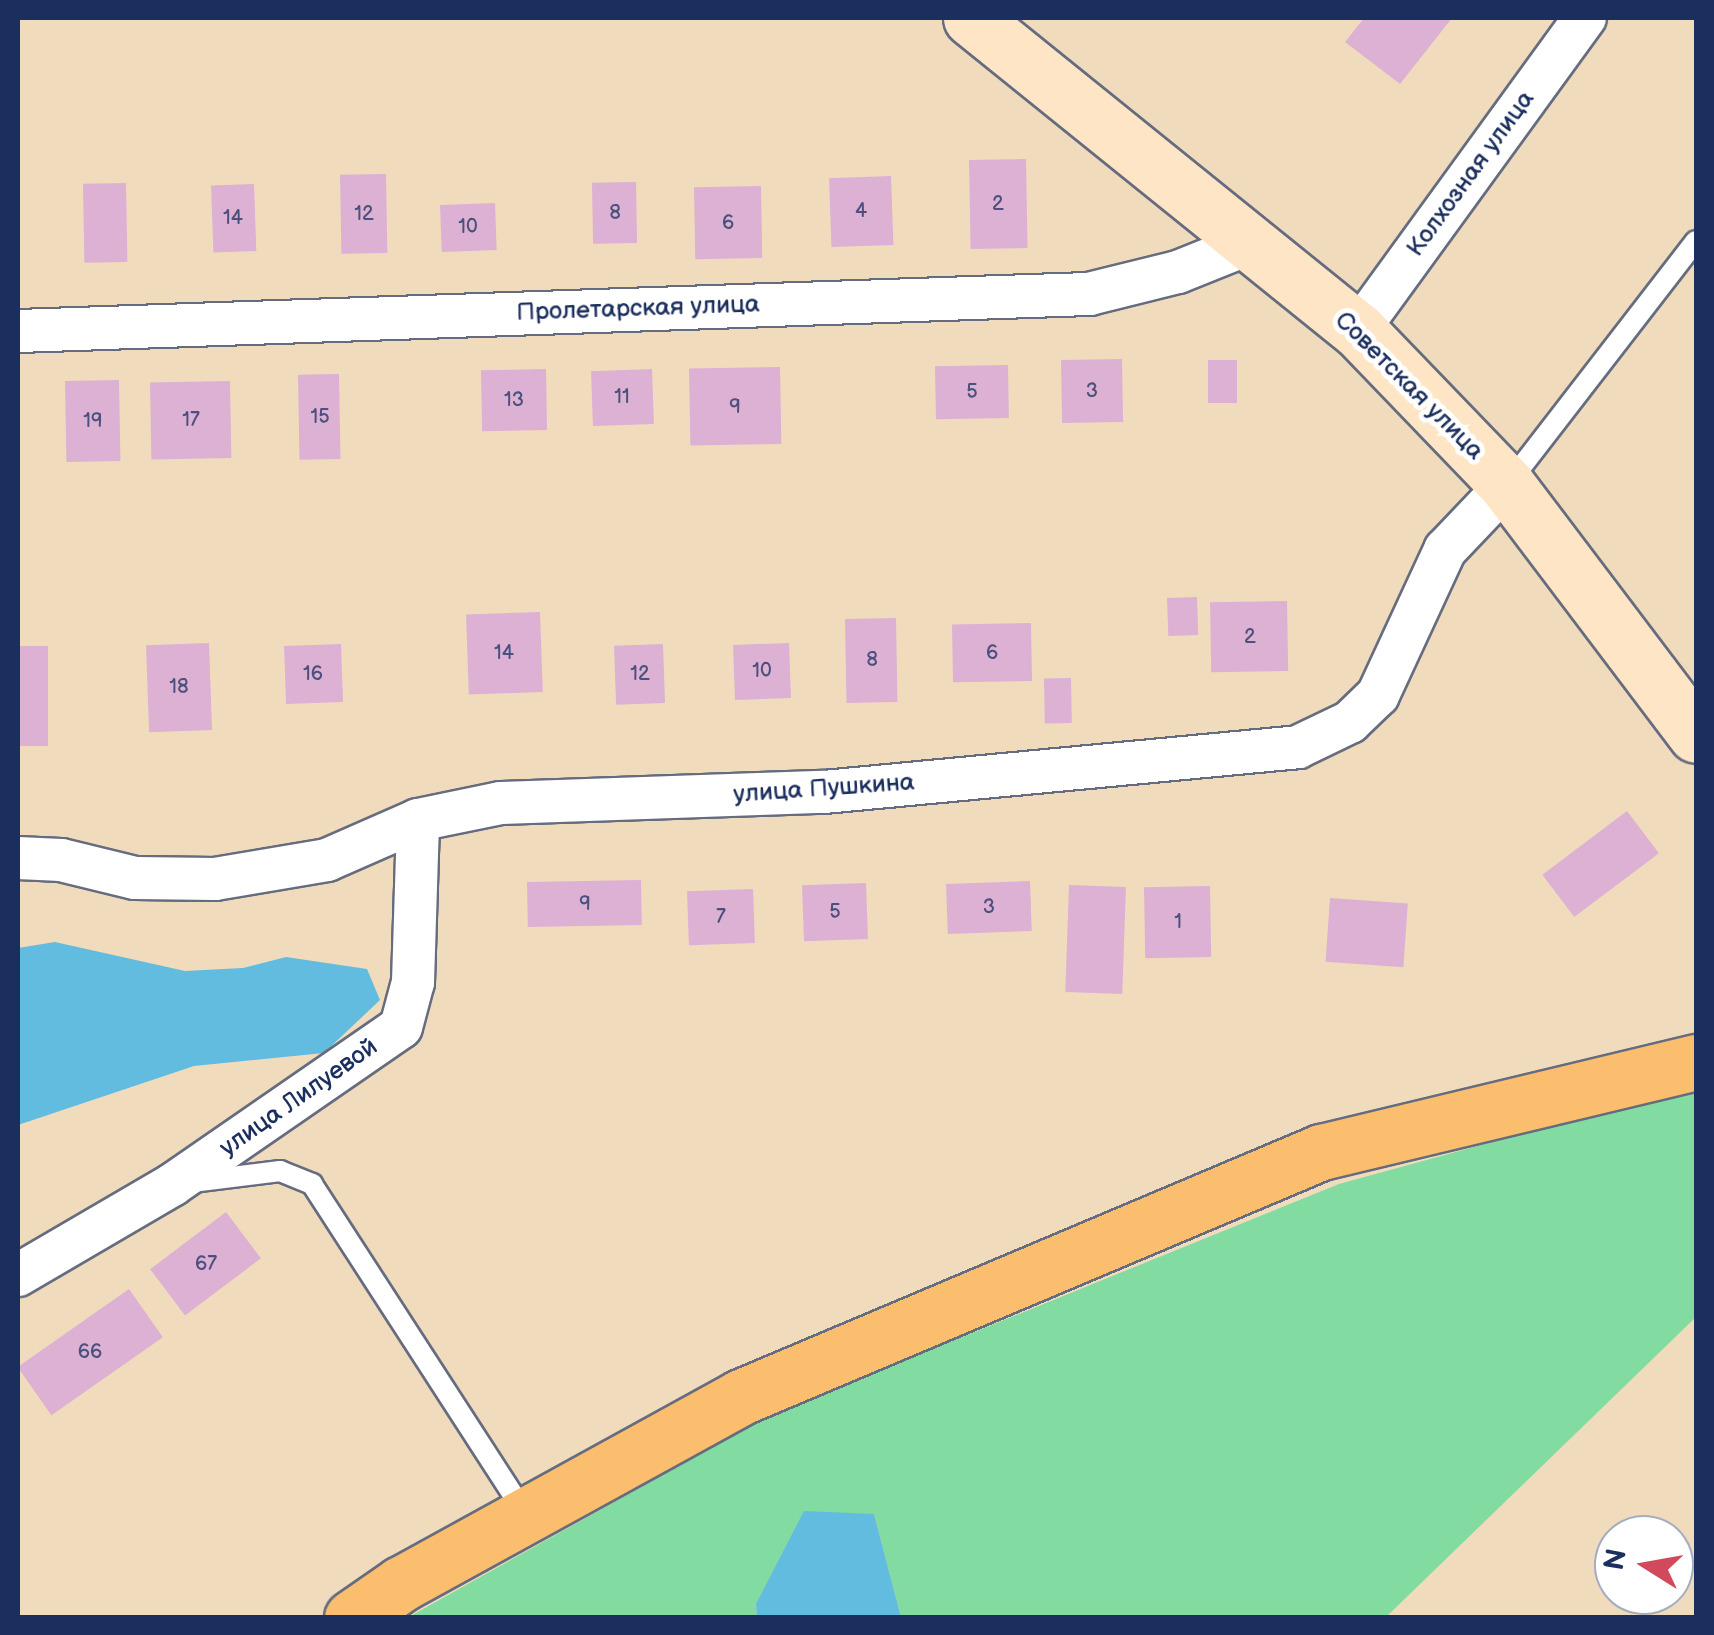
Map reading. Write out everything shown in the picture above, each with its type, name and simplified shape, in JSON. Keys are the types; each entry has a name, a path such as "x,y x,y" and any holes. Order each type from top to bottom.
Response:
{"main road":[{"name":"Советская улица","path":"971,18 1358,330 1506,485 1696,736"},
{"path":"352,1618 401,1584 741,1397 1321,1152 1696,1062"}],"street":[{"name":"Колхозная улица","path":"1358,330 1585,18"},
{"name":"Пролетарская улица","path":"18,331 1089,294 1178,272 1250,243"},
{"name":"улица Пушкина","path":"18,858 61,860 136,878 215,880 328,860 418,820 501,803 824,792 1298,747 1350,722 1378,695 1445,550 1506,485"},
{"name":"улица Лилуевой","path":"18,1275 172,1185 401,1026 414,982 418,820"}],"lane":[{"path":"1506,485 1696,241"},
{"path":"172,1185 280,1171 312,1184 526,1515"}],"green space":[{"path":"1696,1086 1696,1317 1386,1617 901,1617 874,1514 756,1604 757,1617 407,1618 770,1415 1339,1184"}],"water":[{"path":"55,942 185,971 243,968 286,957 367,969 380,1000 324,1053 194,1066 18,1125 18,948"},
{"path":"804,1511 874,1514 901,1617 757,1617 756,1604"}],"building":[{"path":"1364,18 1452,18 1400,84 1345,42"},
{"path":"1026,159 1028,248 971,249 969,160"},
{"path":"386,174 387,253 341,254 340,175"},
{"path":"891,176 893,245 831,247 829,178"},
{"path":"636,182 637,243 593,244 592,183"},
{"path":"126,183 127,262 84,263 83,184"},
{"path":"254,184 256,251 213,252 211,186"},
{"path":"761,186 762,258 695,259 694,187"},
{"path":"495,203 497,250 442,252 440,205"},
{"path":"1122,359 1123,422 1062,423 1061,360"},
{"path":"1208,360 1237,360 1237,403 1208,403"},
{"path":"1008,365 1009,418 936,419 935,366"},
{"path":"780,367 781,444 690,446 689,369"},
{"path":"546,369 547,430 482,431 481,370"},
{"path":"652,369 654,424 593,426 591,371"},
{"path":"339,374 340,459 299,460 298,375"},
{"path":"119,380 120,461 66,462 65,381"},
{"path":"230,381 231,458 151,459 150,382"},
{"path":"1197,597 1198,635 1168,636 1167,598"},
{"path":"1287,601 1288,671 1211,672 1210,602"},
{"path":"540,612 543,692 469,695 466,615"},
{"path":"896,618 897,702 846,703 845,619"},
{"path":"1031,623 1032,681 953,682 952,624"},
{"path":"209,643 212,730 149,732 146,645"},
{"path":"789,643 791,698 735,700 733,645"},
{"path":"341,644 343,702 286,704 284,646"},
{"path":"663,644 665,703 616,705 614,646"},
{"path":"18,646 48,646 48,746 18,746"},
{"path":"1044,678 1071,678 1072,723 1045,723"},
{"path":"1627,811 1659,853 1574,917 1542,875"},
{"path":"641,880 642,925 528,927 527,882"},
{"path":"1030,881 1032,931 948,934 946,884"},
{"path":"866,883 868,939 804,941 802,885"},
{"path":"1069,885 1126,887 1122,994 1065,992"},
{"path":"1210,886 1211,957 1145,958 1144,887"},
{"path":"753,889 755,943 689,945 687,891"},
{"path":"1330,898 1408,903 1403,967 1326,962"},
{"path":"226,1212 261,1258 185,1315 150,1269"},
{"path":"129,1289 163,1337 51,1415 18,1367"}]}
